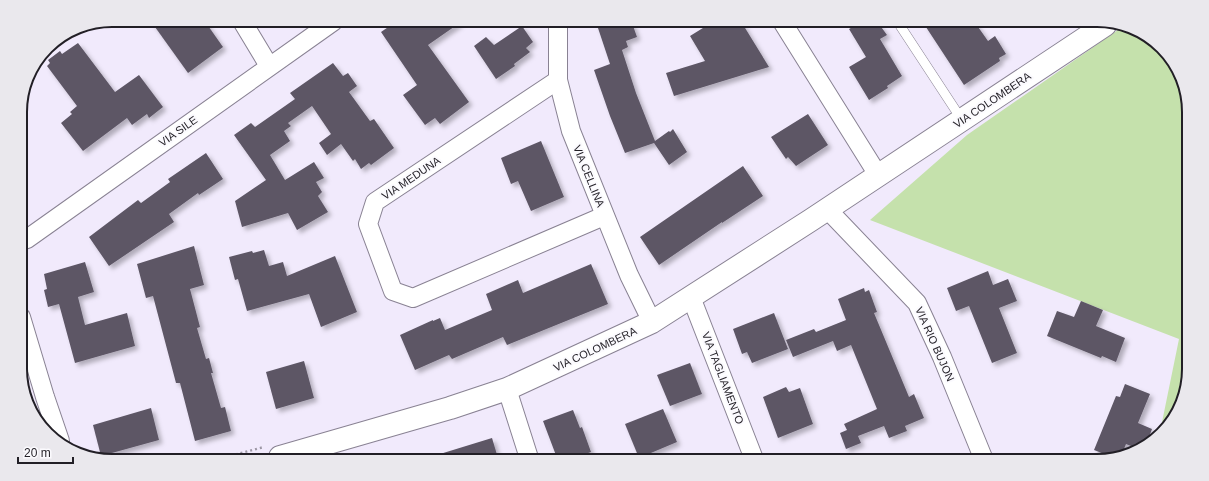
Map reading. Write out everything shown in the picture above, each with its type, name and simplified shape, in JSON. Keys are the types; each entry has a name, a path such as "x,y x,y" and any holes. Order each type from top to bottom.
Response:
{"street":[{"path":"246,27 269,66"},
{"name":"VIA SILE","path":"27,239 325,27"},
{"name":"VIA CELLINA","path":"558,27 558,80 571,131 629,275 652,322"},
{"path":"786,27 878,175"},
{"name":"VIA COLOMBERA","path":"288,453 450,408 507,389 652,322 827,209 1101,27"},
{"name":"VIA MEDUNA","path":"558,80 375,202 368,224 393,291 413,298 604,216"},
{"name":"VIA RIO BUJON","path":"827,209 917,303 942,357 982,454"},
{"name":"VIA TAGLIAMENTO","path":"691,297 752,454"},
{"path":"27,337 58,434"},
{"path":"507,389 528,454"}],"lane":[{"path":"902,27 962,120"}],"path":[{"path":"272,454 288,453"}],"green space":[{"path":"1118,30 1139,38 1149,45 1157,52 1171,70 1179,90 1182,112 1182,374 1173,406 1162,424 1179,339 870,220 967,135"}],"building":[{"path":"155,27 209,27 223,47 188,73"},
{"path":"388,27 454,27 428,45 469,102 440,124 435,118 425,125 403,95 417,85 381,32"},
{"path":"521,27 523,27 533,42 526,48 530,52 514,64 515,66 496,79 474,46 486,37 494,45"},
{"path":"598,27 633,27 637,37 626,41 628,47 622,50 636,93 655,141 673,129 687,152 669,165 654,143 625,153 594,70 610,64"},
{"path":"705,27 744,27 769,67 674,96 666,73 705,61 690,36"},
{"path":"853,27 881,27 887,35 880,39 902,76 887,86 888,88 869,100 849,67 866,57 849,29"},
{"path":"926,27 978,27 988,41 995,36 1006,54 999,58 1000,61 964,85"},
{"path":"78,43 115,92 139,75 163,107 149,118 147,114 132,125 127,118 83,151 61,123 72,114 70,112 77,106 47,66 50,63 48,60 60,51 62,54"},
{"path":"333,63 343,76 348,73 357,86 349,92 370,121 374,119 394,148 371,165 369,163 361,169 355,159 353,161 341,144 327,155 319,143 331,134 312,106 288,123 291,126 284,131 290,141 270,155 285,180 314,162 324,178 316,182 322,192 318,196 328,212 297,230 288,213 242,227 235,201 266,180 234,135 251,123 255,127 295,99 290,93"},
{"path":"808,114 828,145 796,166 788,157 786,159 771,137"},
{"path":"541,141 564,197 531,211 518,181 511,184 501,158"},
{"path":"206,153 223,179 199,195 198,193 169,214 174,222 109,266 89,237 138,200 141,203 170,182 168,179"},
{"path":"743,166 763,196 659,265 640,237"},
{"path":"194,246 204,285 190,289 200,327 197,328 206,359 209,358 213,373 211,373 221,408 225,407 231,431 195,441 180,383 176,383 153,296 146,298 137,264"},
{"path":"264,250 269,266 283,262 287,276 335,256 357,312 321,327 309,294 247,311 238,279 235,280 229,257 252,251 253,253"},
{"path":"85,262 94,292 78,297 85,325 127,313 135,346 75,363 59,304 48,307 44,290 47,289 44,274"},
{"path":"591,264 608,304 507,345 503,337 452,359 449,355 415,370 400,335 440,318 445,330 492,310 486,294 518,280 523,293"},
{"path":"988,271 993,285 1008,279 1017,301 999,308 1017,353 992,363 969,306 956,311 947,288"},
{"path":"864,288 865,292 869,290 877,312 874,313 909,397 914,394 924,418 905,426 907,431 889,438 884,426 858,436 861,443 846,449 840,433 847,430 844,424 877,409 851,345 837,351 833,341 793,357 786,340 814,329 816,332 846,320 838,299"},
{"path":"1081,301 1103,310 1096,326 1125,338 1116,362 1102,356 1101,358 1047,336 1057,311 1074,317"},
{"path":"774,313 788,349 752,363 747,352 742,354 733,329"},
{"path":"304,361 314,398 276,409 266,372"},
{"path":"690,363 702,394 670,406 657,375"},
{"path":"1125,384 1150,394 1138,423 1152,429 1150,436 1139,443 1131,446 1126,444 1124,449 1104,454 1094,450 1116,396 1120,397"},
{"path":"786,387 789,392 800,388 813,424 778,438 763,397"},
{"path":"151,408 159,440 108,454 100,453 93,425"},
{"path":"663,409 677,442 648,454 637,454 625,424"},
{"path":"573,410 580,428 582,427 591,452 585,454 555,454 543,421"},
{"path":"492,438 497,454 440,454"}]}
